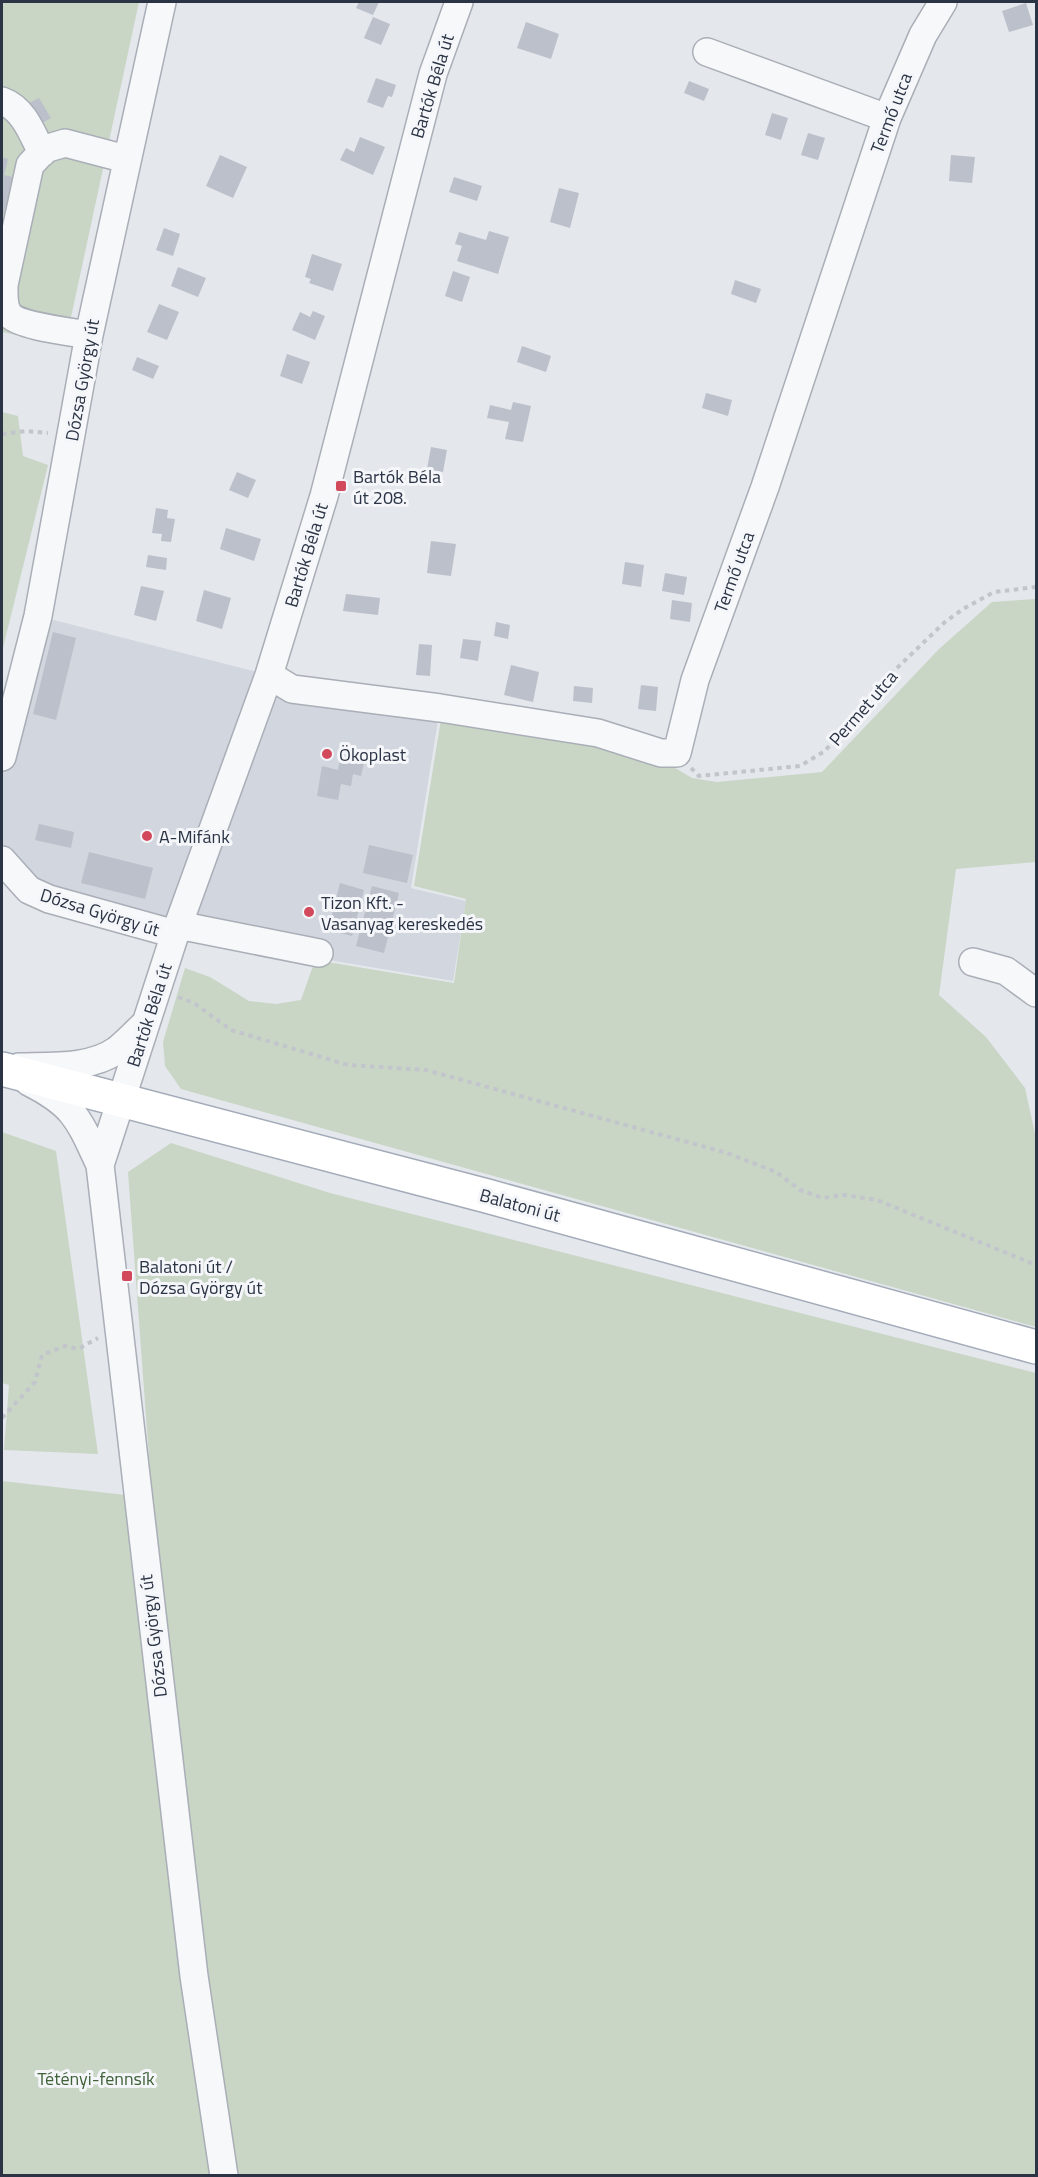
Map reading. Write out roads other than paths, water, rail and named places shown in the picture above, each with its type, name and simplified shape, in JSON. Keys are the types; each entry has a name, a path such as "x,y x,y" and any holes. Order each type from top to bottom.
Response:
{"main road":[{"name":"Balatoni út","path":"2,1069 1036,1347"}],"street":[{"name":"Dózsa György út","path":"2,758 38,616 73,435 89,335 162,2"},
{"name":"Bartók Béla út","path":"122,1100 177,930 269,675 324,496 433,74 459,2"},
{"name":"Termő utca","path":"269,675 292,689 440,708 587,731 661,753 677,753 695,680 765,487 887,118 923,35 943,2"},
{"path":"707,52 887,118"},
{"path":"2,101 10,104 28,123 42,153"},
{"path":"89,335 18,321 8,314 4,302 4,285 30,165 42,153 65,143 126,159"},
{"name":"Dózsa György út","path":"2,860 28,890 49,899 177,930 319,953"},
{"path":"973,962 1006,971 1036,993"},
{"path":"2,1069 58,1066 104,1056 117,1050 146,1023"},
{"path":"2,1069 48,1092 68,1107 78,1118 100,1165"},
{"name":"Dózsa György út","path":"122,1100 100,1165 194,1976 224,2175"}],"place":[{"name":"Bartók Béla út 208.","path":"341,486"},
{"name":"Ökoplast","path":"327,754"},
{"name":"A-Mifánk","path":"147,836"},
{"name":"Tizon Kft. - Vasanyag kereskedés","path":"309,912"},
{"name":"Balatoni út / Dózsa György út","path":"127,1276"}],"park label":[{"name":"Tétényi-fennsík","path":"96,2078"}]}
